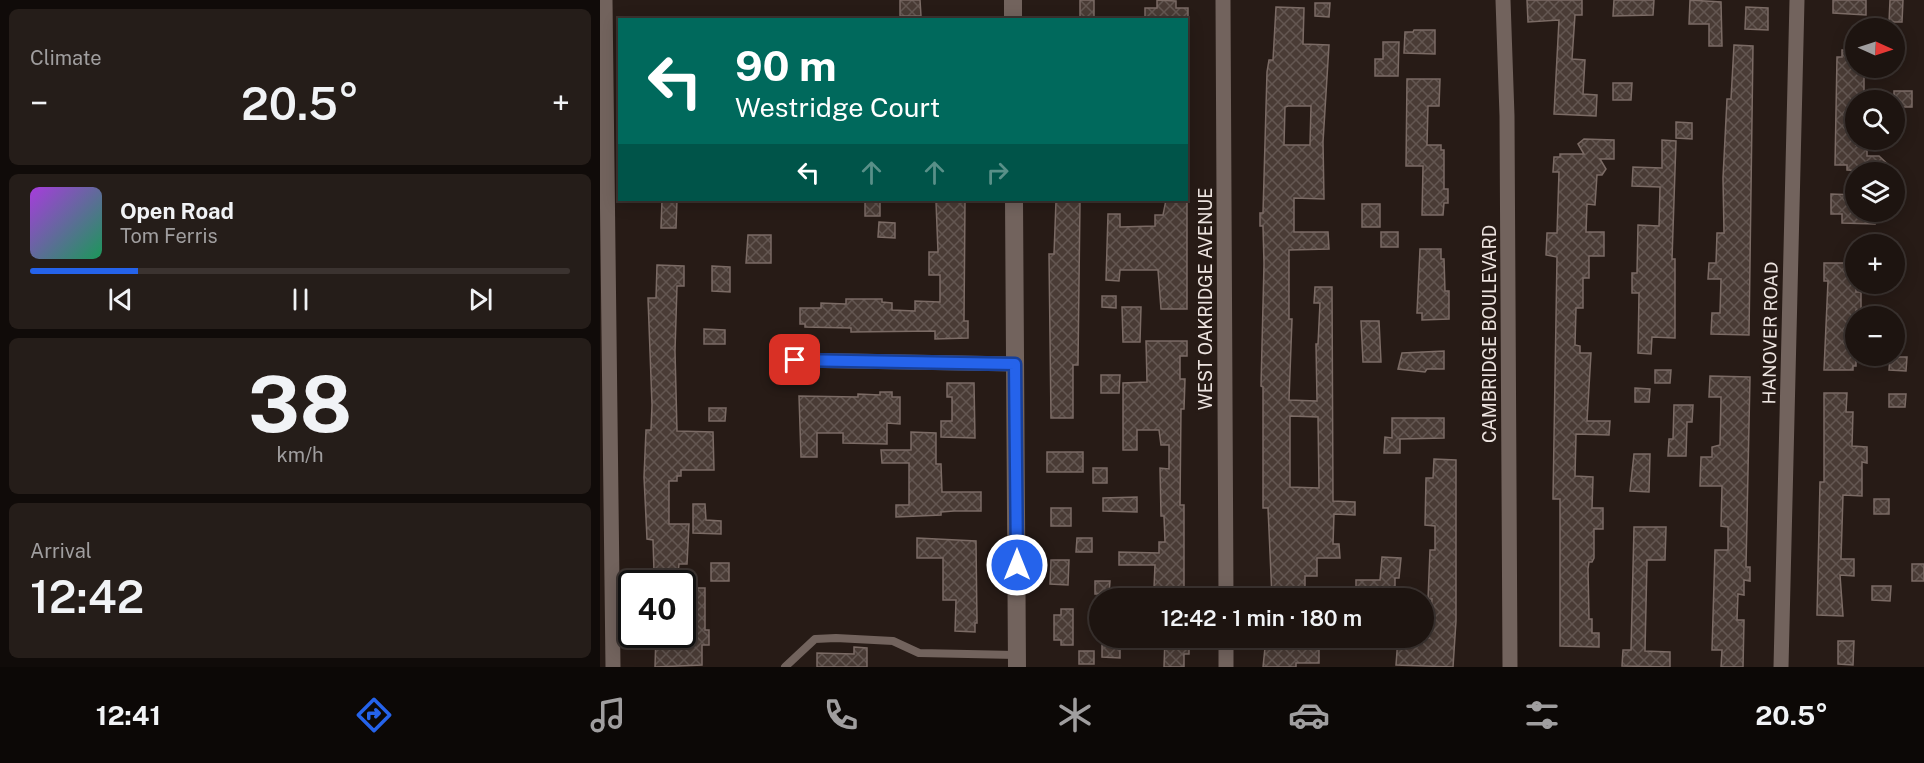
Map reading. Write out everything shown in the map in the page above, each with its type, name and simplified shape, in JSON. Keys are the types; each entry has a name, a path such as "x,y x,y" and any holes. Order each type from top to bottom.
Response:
{"street":[{"path":"604,0 613,667"},
{"path":"1013,0 1013,18"},
{"name":"WEST OAKRIDGE AVENUE","path":"1222,0 1226,588"},
{"name":"CAMBRIDGE BOULEVARD","path":"1503,0 1507,128 1510,667"},
{"name":"HANOVER ROAD","path":"1781,667 1797,0"},
{"path":"1014,201 1017,661"},
{"path":"795,360 1015,364"},
{"path":"1226,648 1226,667"}],"lane":[{"path":"785,667 815,639 836,638 893,641 920,653 1017,661"}],"building":[{"path":"900,0 920,0 921,16 900,16"},
{"path":"1080,0 1094,0 1094,18 1080,18"},
{"path":"1157,0 1176,1 1176,8 1188,8 1188,18 1145,18 1145,8 1157,8"},
{"path":"1527,0 1582,0 1582,15 1575,15 1572,59 1585,60 1583,94 1597,95 1596,116 1554,114 1559,20 1528,22"},
{"path":"1614,0 1654,0 1653,15 1613,16"},
{"path":"1690,0 1721,2 1722,46 1709,46 1709,24 1689,24"},
{"path":"1833,0 1866,0 1866,15 1833,13"},
{"path":"1890,0 1903,0 1902,18 1889,18"},
{"path":"1315,3 1330,3 1329,17 1315,16"},
{"path":"1276,7 1304,8 1303,44 1329,45 1323,142 1324,199 1294,198 1294,232 1328,232 1329,249 1289,250 1289,319 1292,319 1289,400 1317,401 1316,344 1318,344 1320,303 1314,303 1315,287 1332,287 1333,501 1355,502 1355,515 1334,514 1333,544 1339,544 1340,558 1317,558 1317,576 1305,576 1305,588 1272,588 1268,508 1263,508 1263,387 1261,386 1264,264 1263,226 1260,226 1260,213 1263,213 1269,60 1273,60","holes":["1311,106 1310,145 1284,145 1285,107","1290,416 1318,417 1319,488 1290,487"]},
{"path":"1746,7 1768,8 1768,30 1745,29"},
{"path":"1435,30 1435,54 1404,53 1405,32"},
{"path":"1383,42 1399,42 1398,76 1375,76 1375,59 1383,59"},
{"path":"1734,45 1753,46 1749,335 1711,334 1712,313 1720,313 1721,279 1708,279 1709,263 1716,263 1717,233 1724,233 1723,178 1727,99 1731,99"},
{"path":"1842,50 1845,50 1845,78 1864,78 1864,90 1845,90 1845,150 1867,150 1867,156 1879,156 1885,162 1845,162 1845,165 1835,165 1837,57 1842,57"},
{"path":"1407,79 1440,79 1439,106 1428,106 1427,145 1441,145 1441,150 1444,150 1444,189 1448,189 1448,203 1444,203 1443,215 1422,215 1423,166 1406,166"},
{"path":"1613,83 1632,83 1631,100 1613,100"},
{"path":"1905,91 1912,91 1912,107 1905,107"},
{"path":"1676,122 1692,123 1692,139 1676,138"},
{"path":"1584,139 1614,140 1614,159 1600,159 1606,169 1602,175 1597,175 1595,205 1587,204 1586,232 1604,232 1604,256 1589,256 1589,278 1583,278 1583,308 1576,308 1575,345 1580,346 1580,353 1591,353 1587,421 1610,421 1609,435 1576,434 1575,476 1593,477 1592,508 1603,508 1603,529 1594,529 1594,558 1592,562 1589,562 1588,569 1589,619 1592,619 1592,633 1599,633 1599,647 1560,646 1560,499 1553,499 1557,257 1546,255 1547,233 1557,233 1559,172 1553,172 1554,157 1560,157 1560,154 1584,154 1578,144"},
{"path":"1662,140 1676,141 1672,259 1675,259 1675,338 1652,337 1651,354 1638,353 1639,293 1632,293 1632,273 1637,273 1638,225 1659,226 1660,187 1632,186 1633,167 1662,168"},
{"path":"1831,194 1845,195 1845,222 1875,222 1875,224 1842,223 1842,214 1831,214"},
{"path":"662,201 677,201 676,228 661,228"},
{"path":"865,201 880,201 880,216 865,216"},
{"path":"1056,201 1080,201 1078,365 1073,365 1073,418 1051,418 1049,254 1054,254"},
{"path":"1166,201 1187,201 1187,309 1161,309 1158,270 1120,270 1119,281 1106,280 1108,214 1120,214 1120,227 1155,226 1155,215 1163,215"},
{"path":"936,202 965,202 964,321 968,321 968,338 935,339 935,331 851,332 851,328 805,327 805,324 800,324 800,308 821,308 821,303 846,304 846,299 882,299 882,302 892,303 892,310 915,311 915,301 940,302 940,275 929,275 929,252 938,252"},
{"path":"1362,204 1380,204 1380,227 1362,227"},
{"path":"879,222 895,223 895,238 878,237"},
{"path":"1381,232 1398,232 1398,247 1381,247"},
{"path":"748,235 771,235 771,263 746,263"},
{"path":"1420,249 1441,249 1441,259 1444,259 1445,291 1449,291 1449,319 1422,320 1422,313 1417,313"},
{"path":"1824,263 1845,263 1845,294 1861,294 1861,306 1845,306 1845,366 1853,366 1853,370 1824,370 1828,281 1824,281"},
{"path":"657,265 684,266 684,286 677,286 675,351 677,431 713,432 714,470 681,470 681,476 677,476 677,481 669,481 669,524 689,524 687,564 679,564 678,570 654,570 653,540 647,539 644,477 646,430 651,430 652,405 648,298 656,298"},
{"path":"712,266 730,267 730,292 712,291"},
{"path":"1102,296 1116,296 1116,308 1102,307"},
{"path":"1122,307 1141,307 1140,342 1123,342"},
{"path":"1361,321 1379,321 1381,362 1363,362"},
{"path":"704,329 725,330 725,344 704,344"},
{"path":"1146,341 1187,341 1187,356 1180,356 1180,379 1185,379 1184,409 1181,409 1180,505 1184,505 1184,588 1154,588 1155,565 1119,565 1119,552 1159,553 1159,542 1165,542 1164,516 1161,516 1160,468 1169,469 1169,445 1161,445 1159,430 1137,430 1137,450 1123,450 1123,383 1147,382"},
{"path":"1444,351 1444,369 1427,369 1425,372 1398,369 1402,353"},
{"path":"1905,357 1907,357 1906,371 1889,370 1889,366 1905,366"},
{"path":"1655,370 1671,370 1670,383 1655,383"},
{"path":"1101,375 1120,375 1119,393 1101,393"},
{"path":"1710,376 1750,377 1746,567 1750,567 1750,581 1744,580 1744,595 1738,594 1737,620 1744,620 1743,667 1721,667 1722,650 1712,650 1715,550 1728,550 1728,527 1721,526 1722,486 1700,486 1701,457 1712,457 1712,447 1720,445 1721,397 1709,397"},
{"path":"947,383 974,383 975,438 941,437 941,421 952,421 952,397 947,397"},
{"path":"1635,388 1650,389 1649,402 1635,402"},
{"path":"880,392 892,392 892,397 900,397 900,424 887,423 887,444 843,443 843,433 817,433 817,457 801,457 799,396 858,397 858,394 880,395"},
{"path":"1824,393 1847,393 1846,412 1853,412 1852,446 1867,447 1867,463 1862,462 1862,496 1843,495 1841,559 1854,559 1854,576 1840,575 1843,616 1817,615 1820,482 1824,482"},
{"path":"1889,394 1906,394 1905,407 1889,407"},
{"path":"1674,405 1693,405 1692,422 1687,422 1686,456 1668,456 1669,439 1673,439"},
{"path":"709,408 726,408 725,421 709,421"},
{"path":"1392,418 1444,418 1444,438 1400,439 1400,453 1384,453 1385,437 1392,438"},
{"path":"911,432 936,433 936,464 941,464 942,492 981,492 981,511 954,511 941,512 941,515 896,517 896,505 909,505 909,463 882,463 881,450 911,450"},
{"path":"1047,452 1083,452 1083,472 1047,472"},
{"path":"1634,454 1650,454 1649,492 1630,491"},
{"path":"1434,459 1456,460 1456,621 1453,667 1396,665 1397,648 1434,648 1434,588 1428,588 1430,550 1435,550 1435,526 1425,525 1426,478 1433,478"},
{"path":"1093,468 1107,468 1107,483 1093,483"},
{"path":"1137,497 1137,512 1103,511 1103,498"},
{"path":"1874,499 1889,499 1889,514 1874,514"},
{"path":"693,504 705,504 706,520 721,521 721,534 693,533"},
{"path":"1051,508 1071,508 1071,526 1051,526"},
{"path":"1634,527 1666,527 1665,560 1647,560 1645,651 1670,652 1670,667 1622,666 1623,650 1631,650"},
{"path":"917,538 976,541 977,623 975,623 975,632 955,631 956,600 943,600 943,558 917,558"},
{"path":"1077,538 1092,538 1092,552 1076,552"},
{"path":"1382,557 1401,558 1399,578 1395,578 1395,588 1356,588 1356,580 1380,580"},
{"path":"1051,560 1069,560 1068,585 1050,584"},
{"path":"711,563 729,563 729,581 711,581"},
{"path":"1912,564 1924,564 1924,581 1912,581"},
{"path":"1095,581 1110,581 1109,588 1095,588"},
{"path":"1872,586 1891,586 1890,601 1872,600"},
{"path":"696,588 705,588 705,630 709,630 709,645 702,645 702,665 655,667 656,648 696,648"},
{"path":"1061,609 1073,609 1073,645 1061,645 1061,640 1054,640 1054,615 1061,615"},
{"path":"1838,641 1854,641 1853,665 1838,664"},
{"path":"854,647 867,648 867,667 817,667 817,653 854,654"},
{"path":"1102,648 1120,648 1120,658 1102,657"},
{"path":"1165,648 1189,648 1189,654 1184,654 1184,667 1164,667"},
{"path":"1265,648 1319,649 1319,663 1296,663 1296,667 1263,667"},
{"path":"1079,651 1094,651 1094,664 1079,664"}],"route":[{"path":"795,360 1015,364 1017,565"}]}
